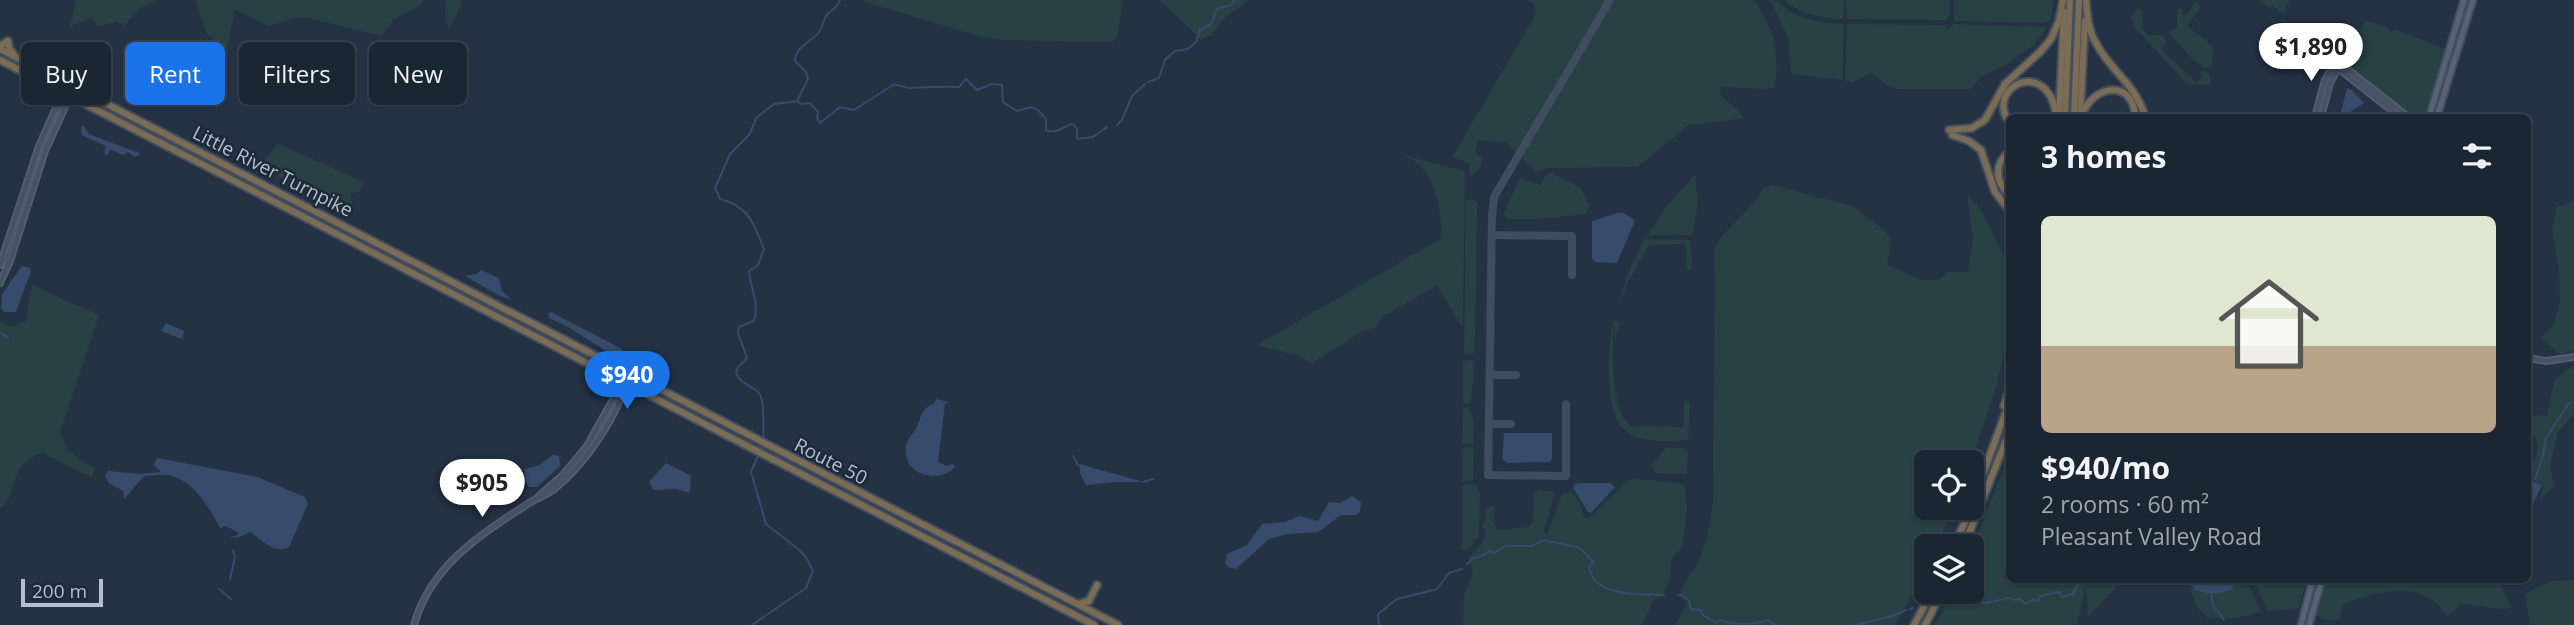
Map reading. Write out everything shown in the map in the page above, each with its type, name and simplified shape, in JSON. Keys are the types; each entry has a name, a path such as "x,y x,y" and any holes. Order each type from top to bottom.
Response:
{"highway":[{"path":"2058,114 2063,0"},
{"path":"2006,206 1995,192 1979,148 1950,133 1972,128 1987,118 2007,81 2049,42 2059,22 2063,0"},
{"path":"2065,114 2070,0"},
{"path":"2074,114 2080,0"},
{"path":"2081,114 2086,0"},
{"path":"2086,0 2094,41 2136,94 2144,114"},
{"name":"Little River Turnpike","path":"0,48 21,60"},
{"name":"Little River Turnpike","path":"0,60 21,71"},
{"path":"2006,116 2003,109 2005,96 2012,87 2026,82 2037,83 2048,91 2057,114"},
{"path":"2083,114 2092,98 2111,89 2128,96 2135,114"},
{"name":"Little River Turnpike","path":"88,105 526,333"},
{"name":"Little River Turnpike","path":"110,105 530,323"},
{"path":"2006,155 1998,172 2001,185 2006,191"},
{"name":"Route 50","path":"530,323 1118,625"},
{"name":"Route 50","path":"526,333 1090,624"},
{"path":"1995,446 1997,428 2006,400"},
{"path":"1984,474 2006,412"},
{"path":"1969,534 2006,441"},
{"path":"1076,603 1085,604 1089,601 1097,585"},
{"path":"1914,625 1925,604"},
{"path":"1925,625 1936,604"}],"main road":[{"path":"2429,114 2464,0"},
{"path":"2438,114 2473,0"},
{"path":"2316,114 2325,80 2337,64"},
{"path":"2322,114 2337,64"},
{"path":"2337,64 2343,72 2396,114"},
{"path":"2337,64 2404,114"},
{"path":"0,265 35,155 60,105"},
{"path":"0,283 10,261 62,105"},
{"path":"2531,359 2546,361 2574,357"},
{"path":"414,625 429,591 459,552 471,541 534,500 563,475 587,446 629,374"},
{"path":"2301,625 2312,583"},
{"path":"2309,625 2321,583"},
{"path":"1090,624 1093,612"}],"green space":[{"path":"76,0 157,0 140,8 125,25 117,22 99,26 91,18 73,25 69,31"},
{"path":"196,0 424,0 420,6 393,20 382,36 298,17 269,26 235,9 226,54 225,42 215,42 205,31"},
{"path":"446,0 459,0 462,3 449,30 445,19"},
{"path":"859,0 1123,0 1117,37 1114,41 1107,42 1000,40 981,37"},
{"path":"1160,0 1249,0 1223,19 1212,35 1201,40"},
{"path":"1526,0 1754,0 1774,41 1775,87 1721,87 1720,94 1743,118 1690,124 1638,167 1548,168 1536,172 1506,142 1478,140 1475,152 1482,158 1480,167 1471,178 1469,163 1452,157 1536,14 1534,4"},
{"path":"1770,0 1805,18 1843,24 1843,80 1791,74 1788,37"},
{"path":"1784,0 1845,0 1843,19 1812,15"},
{"path":"1846,0 1949,0 1949,16 1945,20 1847,19"},
{"path":"1954,0 2053,0 2051,20 2043,23 1956,21"},
{"path":"2259,0 2289,0 2286,15 2272,6 2269,8"},
{"path":"2195,1 2201,7 2187,26 2213,46 2212,64 2206,68 2193,60 2168,32 2177,27 2178,9 2182,9 2183,15 2188,15"},
{"path":"2137,8 2142,10 2143,30 2149,35 2163,35 2167,43 2161,49 2197,83 2202,77 2200,71 2206,71 2210,75 2210,85 2187,84 2136,29 2131,17"},
{"path":"2365,21 2386,26 2391,32 2397,30 2446,49 2425,114 2409,114 2348,66 2346,61"},
{"path":"1847,24 1947,25 1945,31 1954,24 2046,29 2034,45 2007,64 1982,76 1971,89 1898,89 1887,86 1872,73 1853,82 1845,81"},
{"path":"278,143 363,182 359,192 351,193 352,210 349,213 260,166"},
{"path":"1402,155 1465,171 1463,328 1437,286 1383,316 1377,327 1363,331 1312,363 1299,356 1257,345 1442,238 1439,208 1429,179 1415,162"},
{"path":"1551,173 1580,187 1589,205 1587,214 1539,219 1507,219 1503,215 1520,178 1540,185 1546,175"},
{"path":"1695,175 1698,204 1692,235 1648,235 1664,209"},
{"path":"1773,185 1852,206 1885,230 1891,241 1887,265 1923,280 1939,280 1947,272 1968,272 1973,238 1967,196 1978,207 2006,257 2006,345 1996,388 1975,450 1914,450 1914,520 1948,520 1942,534 1914,534 1914,591 1896,625 1675,625 1687,602 1681,591 1682,587 1705,543 1713,501 1715,247 1726,231 1764,187"},
{"path":"1470,199 1477,202 1475,353 1464,355 1466,201"},
{"path":"2574,201 2574,351 2560,354 2541,338 2554,324 2560,300 2559,271 2552,229 2557,207"},
{"path":"1644,239 1691,240 1692,269 1686,271 1684,244 1649,245 1628,282 1615,316 1628,273"},
{"path":"32,285 99,315 60,432 68,451 94,468 92,478 42,452 23,464 16,475 8,499 0,509 0,322 11,327 28,320 26,316"},
{"path":"1614,320 1621,322 1615,339 1614,326 1613,364 1620,409 1625,419 1632,426 1682,427 1684,401 1687,401 1690,404 1688,440 1651,440 1638,437 1627,432 1619,423 1610,395 1610,340"},
{"path":"1463,361 1475,362 1469,404 1463,403"},
{"path":"2574,365 2574,414 2558,432 2550,467 2554,485 2540,501 2543,485 2531,479 2531,464 2538,446 2536,437 2531,435 2531,415 2547,416 2555,379"},
{"path":"1469,405 1474,425 1473,444 1462,443 1463,409"},
{"path":"1474,448 1473,481 1462,481 1462,449"},
{"path":"1666,448 1684,448 1688,451 1687,474 1655,473 1652,465"},
{"path":"2006,463 2006,583 2125,583 2117,586 2088,617 2086,586 2077,625 1935,625 1946,604 1984,604 1984,534 1978,534"},
{"path":"1629,479 1684,484 1687,508 1682,549 1672,559 1670,579 1663,596 1654,599 1642,625 1463,625 1464,595 1473,570 1469,558 1483,541 1486,532 1482,526 1486,519 1485,508 1494,506 1494,525 1498,530 1529,527 1533,521 1534,494 1538,491 1555,491 1544,532 1547,535 1562,494 1571,491 1580,503 1584,517 1589,518"},
{"path":"1476,484 1480,494 1479,538 1473,540 1472,546 1464,550 1462,486"},
{"path":"2574,580 2574,625 2530,625 2525,593 2553,581"},
{"path":"2189,583 2195,583 2198,592 2226,592 2233,583 2248,583 2261,612 2234,619 2208,618 2196,606"},
{"path":"2255,583 2306,583 2299,608 2268,611"},
{"path":"2325,583 2500,583 2512,608 2461,604 2447,617 2438,605 2427,597 2400,591 2370,595 2343,605 2339,620 2323,620 2317,614"}],"water":[{"path":"2347,88 2364,103 2347,114 2341,112"},
{"path":"83,125 89,134 140,154 135,157 128,152 123,155 110,149 106,155 106,146 82,135"},
{"path":"1623,213 1634,220 1634,223 1617,263 1595,262 1592,258 1592,221"},
{"path":"22,266 30,268 31,271 16,312 4,312 1,309 2,294"},
{"path":"481,270 499,278 502,291 512,300 465,276 477,274"},
{"path":"551,312 620,348 624,357 616,357 549,318 548,314"},
{"path":"166,323 184,331 182,339 161,331"},
{"path":"936,399 949,402 945,404 938,462 946,466 953,464 955,467 948,472 932,476 916,471 910,465 906,457 906,447 923,411 934,404"},
{"path":"1504,433 1552,433 1550,462 1507,463 1502,459"},
{"path":"552,455 559,456 560,466 537,487 529,487 524,479 525,469 540,465"},
{"path":"157,458 257,477 305,497 308,504 289,547 273,548 250,532 228,538 239,533 226,526 220,528 199,495 176,477 144,476 124,499 123,491 109,483 105,476 108,471 140,474 161,472 154,465"},
{"path":"666,463 691,476 690,493 676,489 653,490 649,482"},
{"path":"1079,464 1144,482 1086,485"},
{"path":"2531,480 2542,485 2531,506"},
{"path":"1580,483 1610,483 1615,487 1591,513 1573,488"},
{"path":"1352,496 1361,502 1360,512 1356,515 1341,515 1318,532 1287,534 1269,539 1236,569 1225,563 1227,554 1247,545 1262,524 1285,522 1299,516 1318,521 1329,502 1340,503"},
{"path":"2192,583 2232,583 2233,588 2220,593 2194,589"}],"waterway":[{"path":"764,438 760,396 755,389 741,381 736,373 747,358 738,333 739,327 754,321 756,314 749,271 758,265 764,249 749,217 730,202 720,199 715,188 730,154 749,135 757,117 774,104 797,101 808,79 806,72 795,61 796,56 819,32 826,16 840,0"},
{"path":"1148,82 1159,78 1165,60 1175,51 1188,49 1196,42 1200,30 1211,24 1217,8 1229,6 1235,0"},
{"path":"797,101 801,104 810,103 818,112 820,123 840,107 854,110 893,85 911,88 959,87 966,79 977,90 992,84 1002,85 1003,102 1017,111 1031,107 1038,110 1046,119 1046,130 1056,131 1073,124 1077,129 1077,139 1093,137 1107,127"},
{"path":"1117,125 1122,120 1132,96 1145,84"},
{"path":"0,333 8,337"},
{"path":"2535,479 2546,438 2569,403"},
{"path":"752,625 806,588 813,571 806,557 766,524 751,472 763,444"},
{"path":"1073,456 1078,465"},
{"path":"1143,482 1153,479"},
{"path":"1467,564 1473,558 1490,551 1494,553 1506,546 1532,546 1544,540 1580,548 1593,562 1589,568 1600,585 1631,594 1664,595"},
{"path":"230,579 235,557 233,551"},
{"path":"1379,625 1378,614 1397,599 1437,589 1449,573 1462,569"},
{"path":"1947,605 1987,603 2008,598 2020,599 2026,604 2033,599 2038,601 2040,596 2059,592 2062,597 2073,594 2079,583"},
{"path":"219,589 231,599"},
{"path":"2211,593 2213,605 2224,620"},
{"path":"1678,595 1689,601 1691,609 1700,610 1716,623 1720,620 1744,624 1767,620 1776,625"},
{"path":"1856,625 1906,610"}],"taxiway":[{"path":"1566,404 1566,476 1488,475 1494,197 1610,0"},
{"path":"1492,235 1572,236 1572,275"},
{"path":"1490,375 1516,375"},
{"path":"1489,424 1511,424"}]}
